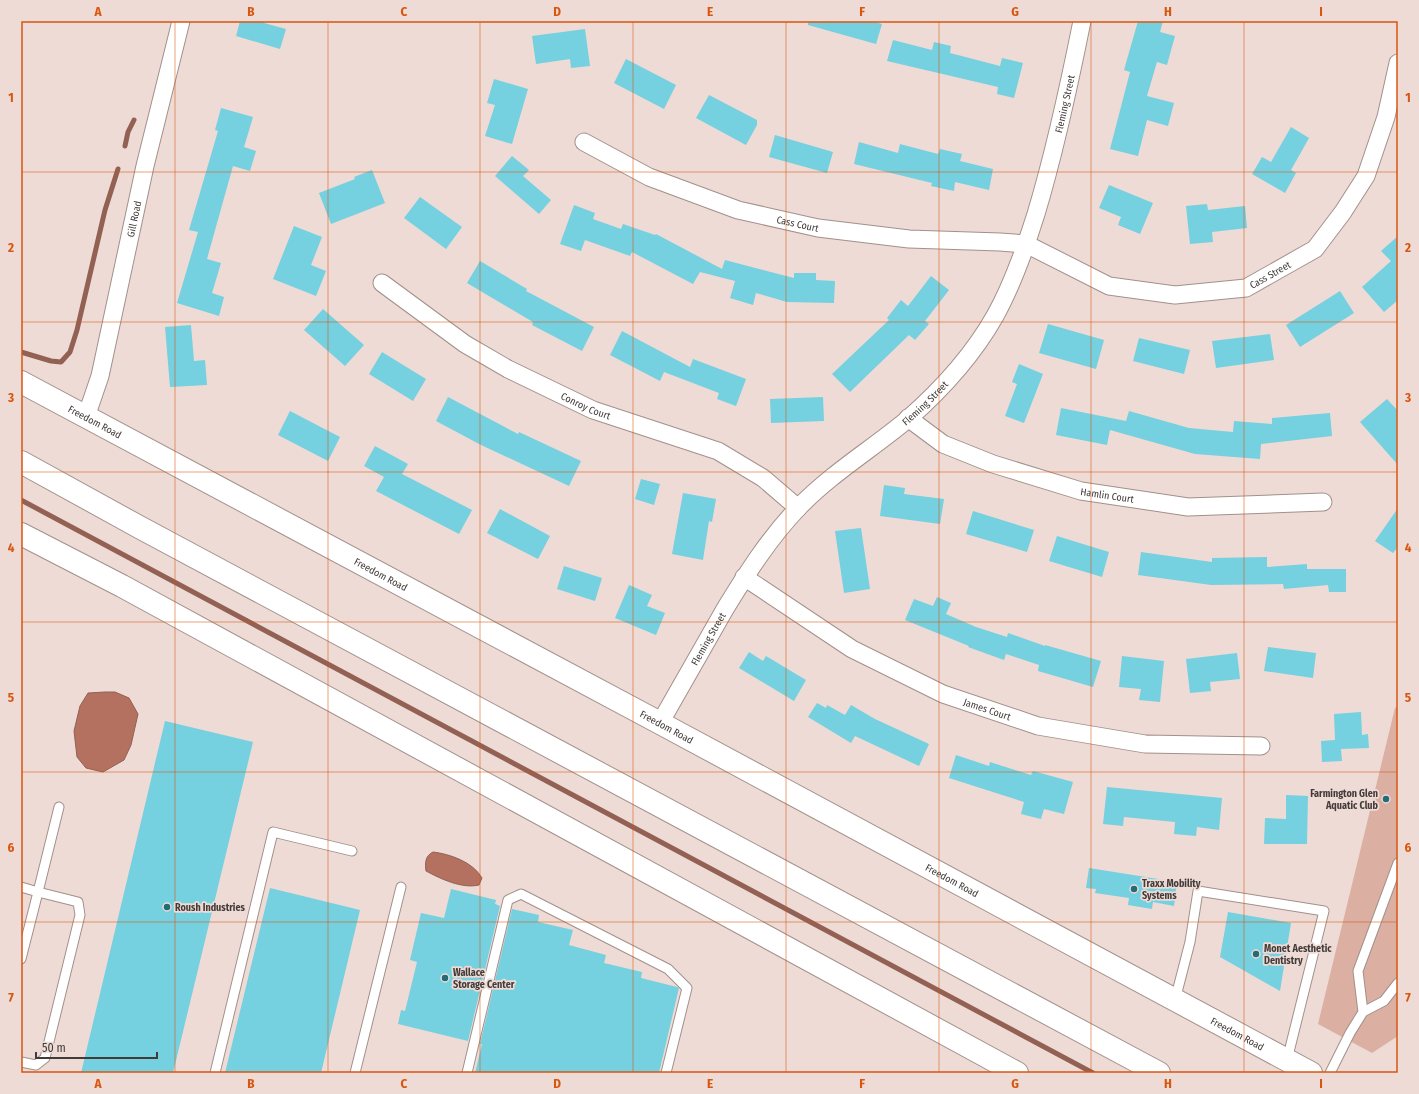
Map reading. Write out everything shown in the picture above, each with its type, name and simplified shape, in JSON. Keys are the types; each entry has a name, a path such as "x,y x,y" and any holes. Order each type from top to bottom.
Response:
{"main road":[{"name":"Freedom Road","path":"21,382 1312,1073"},
{"path":"21,462 141,528 1159,1073"},
{"path":"21,534 122,586 1017,1073"}],"street":[{"name":"Gill Road","path":"86,417 100,376 145,166 181,21"},
{"name":"Fleming Street","path":"660,723 744,577 769,542 798,508 826,481 908,418 942,386 972,351 995,316 1014,275 1026,244 1046,180 1082,21"},
{"name":"Cass Street","path":"1026,244 1109,286 1175,295 1246,288 1315,249 1344,212 1366,176 1386,117 1398,63"},
{"name":"Cass Court","path":"584,142 650,177 738,210 818,228 909,239 1026,244"},
{"name":"Conroy Court","path":"382,284 465,344 508,369 593,410 632,424 718,450 763,478 798,508"},
{"name":"Hamlin Court","path":"908,418 943,444 994,464 1081,491 1188,507 1323,502"},
{"name":"James Court","path":"744,577 852,649 943,694 1038,726 1145,744 1261,746"}],"lane":[{"path":"21,959 59,807"},
{"path":"216,1073 273,832 352,851"},
{"path":"1364,1012 1358,971 1398,864"},
{"path":"355,1073 401,887"},
{"path":"21,888 78,902 80,915 45,1058 36,1065 21,1062"},
{"path":"1175,1000 1190,942 1198,891 1324,911 1287,1060"},
{"path":"467,1073 508,900 521,894 668,970 687,988 666,1073"},
{"path":"1330,1073 1350,1033 1364,1012 1384,1001 1398,983"}],"shaded area":[{"path":"115,692 129,698 138,714 131,745 124,760 103,772 86,768 77,757 74,731 80,706 88,693"},
{"name":"Farmington Glen Aquatic Club","path":"1398,706 1398,1036 1372,1053 1318,1024 1395,708"},
{"path":"433,852 454,857 473,867 482,878 479,885 466,886 445,880 426,871 426,860"}],"building":[{"path":"240,21 264,21 264,23 286,29 280,49 236,36"},
{"path":"808,21 872,21 882,24 876,44 808,25"},
{"path":"1138,21 1163,21 1160,32 1175,36 1167,65 1157,62 1147,96 1174,103 1168,126 1147,120 1138,156 1110,149 1130,72 1124,70"},
{"path":"585,29 590,66 571,68 570,59 536,64 532,36"},
{"path":"893,40 932,50 934,42 951,46 950,53 1000,66 1002,58 1023,63 1014,98 997,94 998,87 887,61"},
{"path":"626,59 676,85 664,109 614,83"},
{"path":"494,79 528,89 512,144 485,136 495,105 487,103"},
{"path":"709,95 757,120 757,125 746,145 696,118"},
{"path":"221,108 253,117 244,147 256,151 250,171 233,166 207,259 221,263 212,293 224,297 219,316 177,303 198,232 189,230 218,131 215,130"},
{"path":"1291,127 1309,138 1291,170 1296,173 1285,193 1252,174 1262,157 1271,162"},
{"path":"775,135 833,152 827,173 769,157"},
{"path":"859,142 898,153 900,144 938,154 940,149 962,154 960,161 993,169 989,190 955,182 954,191 931,186 932,183 854,164"},
{"path":"512,156 529,170 523,176 551,200 539,214 495,176"},
{"path":"372,170 385,203 331,224 319,193 355,179 354,177"},
{"path":"1109,185 1153,203 1140,234 1118,225 1121,217 1099,208"},
{"path":"420,197 462,227 446,249 404,218"},
{"path":"1207,204 1208,210 1245,206 1247,228 1212,232 1213,242 1190,244 1186,206"},
{"path":"574,205 595,213 593,219 621,229 623,224 655,235 656,234 722,269 725,260 794,278 794,273 816,273 816,280 835,281 834,303 787,302 756,293 753,305 730,298 735,281 700,272 693,284 632,252 630,256 585,240 581,251 560,244"},
{"path":"294,226 322,237 311,265 326,271 316,296 273,279"},
{"path":"1398,236 1398,300 1384,312 1362,287 1391,261 1381,251"},
{"path":"480,261 527,289 526,291 594,327 582,351 532,325 533,322 467,283"},
{"path":"931,276 949,290 925,321 929,324 915,340 909,335 850,392 832,374 889,320 887,318 901,300 908,306"},
{"path":"1340,291 1354,313 1300,347 1286,325"},
{"path":"323,309 364,345 345,366 304,330"},
{"path":"1048,324 1104,340 1096,369 1039,353"},
{"path":"191,325 194,361 205,360 207,385 170,387 165,327"},
{"path":"622,331 690,367 693,359 746,379 736,406 717,399 719,393 664,372 660,381 610,355"},
{"path":"1270,334 1274,360 1216,368 1212,341"},
{"path":"1139,338 1190,350 1184,374 1133,361"},
{"path":"382,352 426,379 413,401 369,374"},
{"path":"1019,364 1043,374 1024,423 1005,416 1017,384 1012,382"},
{"path":"448,397 518,434 519,432 581,461 569,486 481,445 436,421"},
{"path":"823,397 824,421 771,423 770,399"},
{"path":"1387,399 1398,411 1398,465 1360,422"},
{"path":"1061,408 1126,421 1129,411 1189,428 1233,432 1234,421 1272,424 1272,418 1330,413 1332,436 1261,444 1260,459 1195,454 1110,430 1107,445 1056,435"},
{"path":"290,411 340,437 328,461 278,435"},
{"path":"375,446 408,464 402,474 472,510 459,534 376,491 384,477 364,466"},
{"path":"641,479 660,484 654,505 635,499"},
{"path":"884,485 905,488 904,494 944,499 940,524 880,516"},
{"path":"683,493 716,499 712,522 709,521 703,560 672,554"},
{"path":"1398,508 1398,547 1393,553 1375,541"},
{"path":"500,509 550,536 538,559 487,533"},
{"path":"973,511 1034,530 1027,552 966,534"},
{"path":"861,528 870,589 844,593 835,531"},
{"path":"1057,536 1109,552 1102,577 1049,561"},
{"path":"1141,552 1212,562 1212,558 1267,557 1267,567 1307,564 1307,569 1346,569 1346,592 1329,592 1328,585 1284,589 1283,584 1211,585 1138,575"},
{"path":"564,566 602,578 595,601 557,589"},
{"path":"629,585 652,595 647,606 665,613 656,635 615,618"},
{"path":"937,597 951,603 946,614 976,627 1007,637 1008,633 1045,646 1101,661 1093,687 1038,671 1039,665 1006,654 1004,660 968,647 969,646 905,620 914,599 933,606"},
{"path":"1268,647 1316,653 1313,678 1264,671"},
{"path":"749,652 763,661 766,656 806,680 794,701 739,668"},
{"path":"1237,653 1240,679 1210,682 1211,691 1190,693 1186,659"},
{"path":"1122,656 1164,661 1160,702 1139,700 1141,689 1119,687"},
{"path":"817,703 826,708 827,705 845,715 851,705 875,719 929,744 919,766 855,736 851,743 808,717"},
{"path":"1361,712 1362,735 1368,734 1369,748 1341,749 1342,761 1322,762 1321,741 1335,740 1334,714"},
{"name":"Roush Industries","path":"165,721 253,742 173,1073 81,1073"},
{"path":"956,755 989,766 990,762 1031,775 1033,771 1073,782 1064,814 1044,809 1041,819 1021,814 1024,802 949,778"},
{"path":"1107,787 1222,798 1219,830 1197,827 1196,836 1174,834 1175,822 1124,817 1123,826 1103,824"},
{"path":"1286,795 1308,796 1307,844 1264,844 1265,818 1286,819"},
{"name":"Traxx Mobility Systems","path":"1089,868 1177,882 1174,906 1153,902 1152,909 1128,905 1129,898 1095,893 1096,889 1086,888"},
{"path":"270,888 360,910 321,1073 225,1073"},
{"name":"Wallace Storage Center","path":"451,889 496,900 495,904 500,906 468,1041 398,1024 401,1010 405,1011 417,962 410,960 421,913 444,918"},
{"path":"512,909 539,915 538,922 573,930 569,945 606,955 604,963 642,972 641,978 679,988 659,1073 475,1073 482,1044 480,1044"},
{"name":"Monet Aesthetic Dentistry","path":"1228,912 1291,923 1280,991 1220,957"}],"waterway":[{"path":"125,146 128,132 134,120"},
{"path":"21,352 51,361 61,362 70,352 77,330 105,210 118,169"},
{"path":"21,500 1093,1073"}],"place":[{"name":"Farmington Glen Aquatic Club","path":"1386,799"},
{"name":"Traxx Mobility Systems","path":"1134,889"},
{"name":"Roush Industries","path":"167,907"},
{"name":"Monet Aesthetic Dentistry","path":"1256,954"},
{"name":"Wallace Storage Center","path":"445,978"}]}
